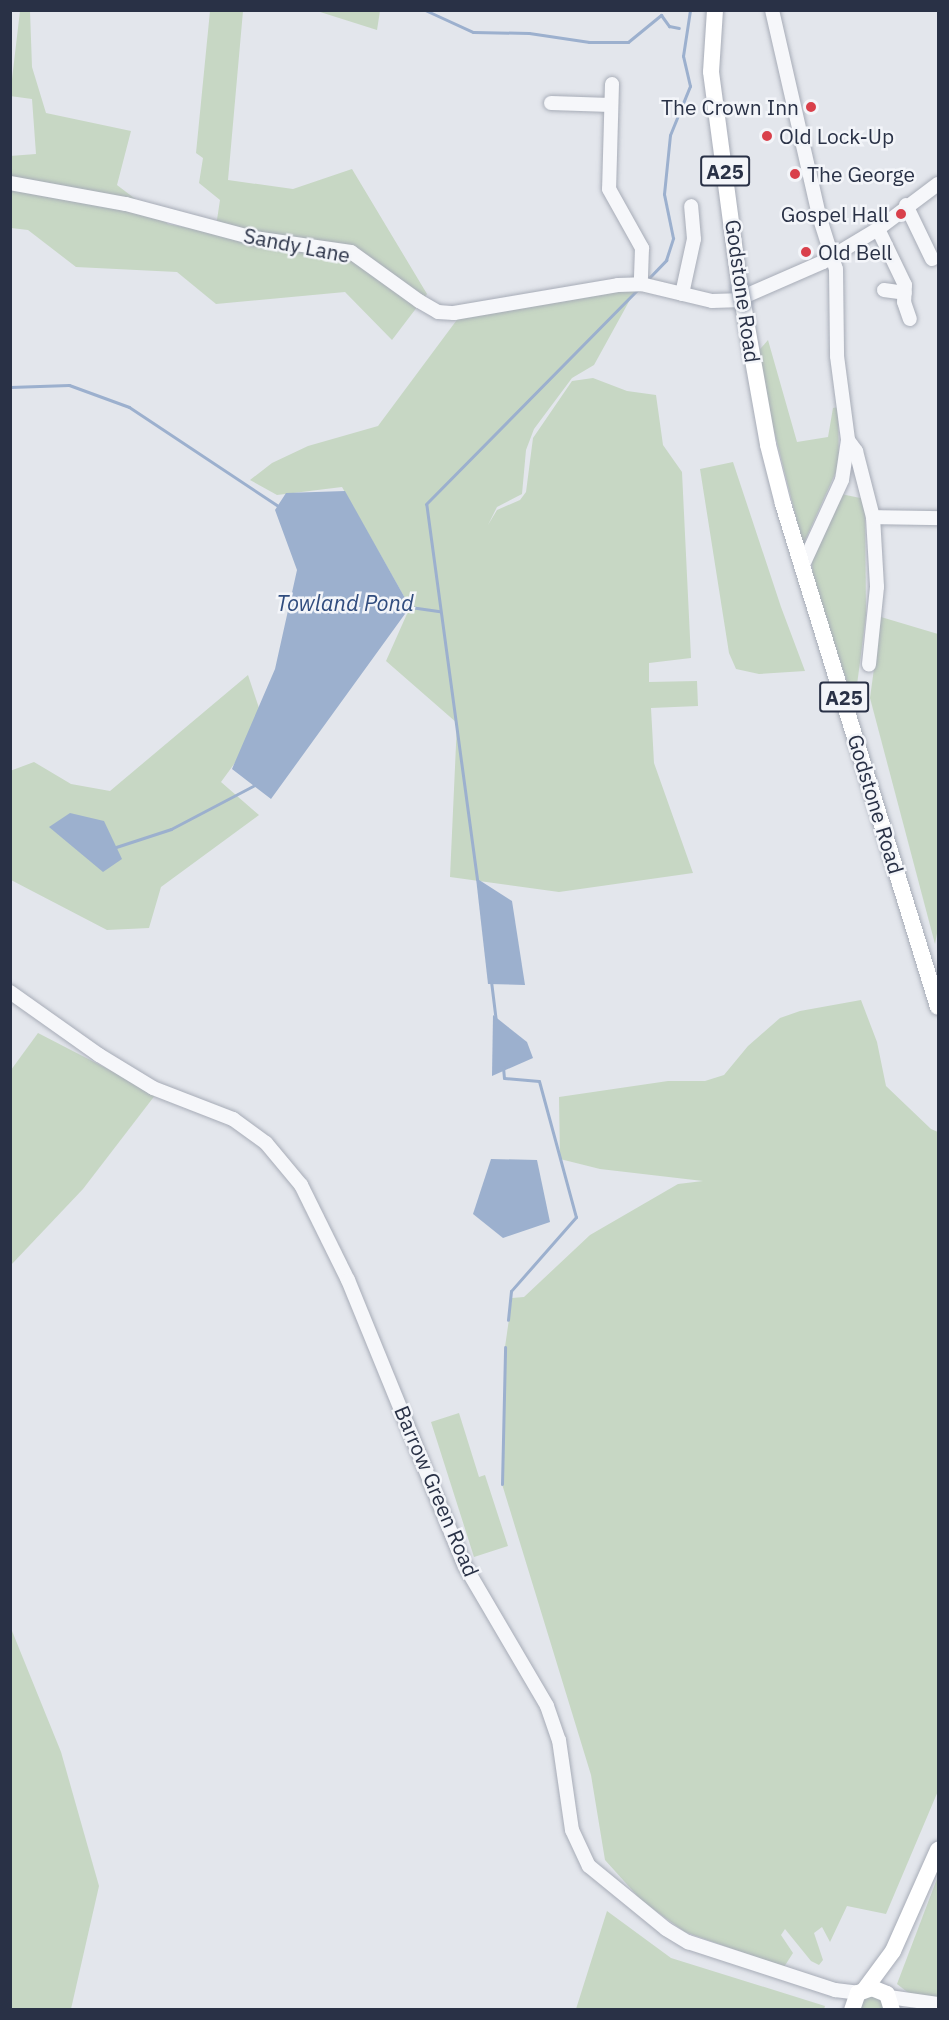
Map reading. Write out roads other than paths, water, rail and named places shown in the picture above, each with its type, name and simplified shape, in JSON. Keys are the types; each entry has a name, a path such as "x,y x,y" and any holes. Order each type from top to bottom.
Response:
{"main road":[{"name":"Godstone Road","path":"715,10 712,81 742,296 768,445 802,567 939,1007"},
{"path":"857,2000 893,1951 939,1851"},
{"path":"857,2000 889,2000 893,1951"}],"street":[{"path":"772,10 820,219 833,256 837,356 848,440 842,480 802,567"},
{"path":"612,84 609,189 642,248 646,285 712,301 736,300 833,256 878,229 906,205 939,184"},
{"path":"551,103 610,105"},
{"name":"Sandy Lane","path":"10,183 126,204 254,238 351,252 438,312 646,285"},
{"path":"906,205 932,259"},
{"path":"682,294 694,239 692,206"},
{"path":"878,229 905,285 904,293 910,319"},
{"path":"884,290 904,293"},
{"path":"848,440 856,451 873,517 877,587 869,665"},
{"path":"842,480 866,490"},
{"path":"873,517 939,518"},
{"name":"Barrow Green Road","path":"10,992 99,1056 153,1088 233,1119 266,1143 301,1185 348,1280 465,1566 547,1706 559,1740 572,1830 589,1866 666,1929 688,1942 834,1990 857,2000"},
{"path":"889,2000 914,2007 939,2004"}],"water":[{"name":"Towland Pond","path":"345,491 410,607 271,799 232,769 275,669 297,570 275,510 286,493"},
{"path":"70,813 104,821 122,859 103,872 49,827"},
{"path":"476,878 512,901 525,985 488,984"},
{"path":"493,1015 527,1042 533,1058 492,1076"},
{"path":"491,1159 537,1160 550,1222 503,1238 473,1214"}],"waterway":[{"path":"425,10 473,32 529,33 589,42 628,42 661,15 669,26 679,28"},
{"path":"647,280 666,260 673,238 664,194 670,135 690,86 683,56 690,10"},
{"path":"477,879 426,504 638,289"},
{"path":"10,387 69,385 129,407 278,506"},
{"path":"410,607 440,611"},
{"path":"116,847 171,829 253,786"},
{"path":"491,981 496,1019"},
{"path":"503,1067 504,1078 539,1081 576,1217 511,1291 508,1320"},
{"path":"502,1484 505,1347"}],"place":[{"name":"The Crown Inn","path":"811,107"},
{"name":"Old Lock-Up","path":"767,136"},
{"name":"The George","path":"795,174"},
{"name":"Gospel Hall","path":"901,214"},
{"name":"Old Bell","path":"806,252"}]}
